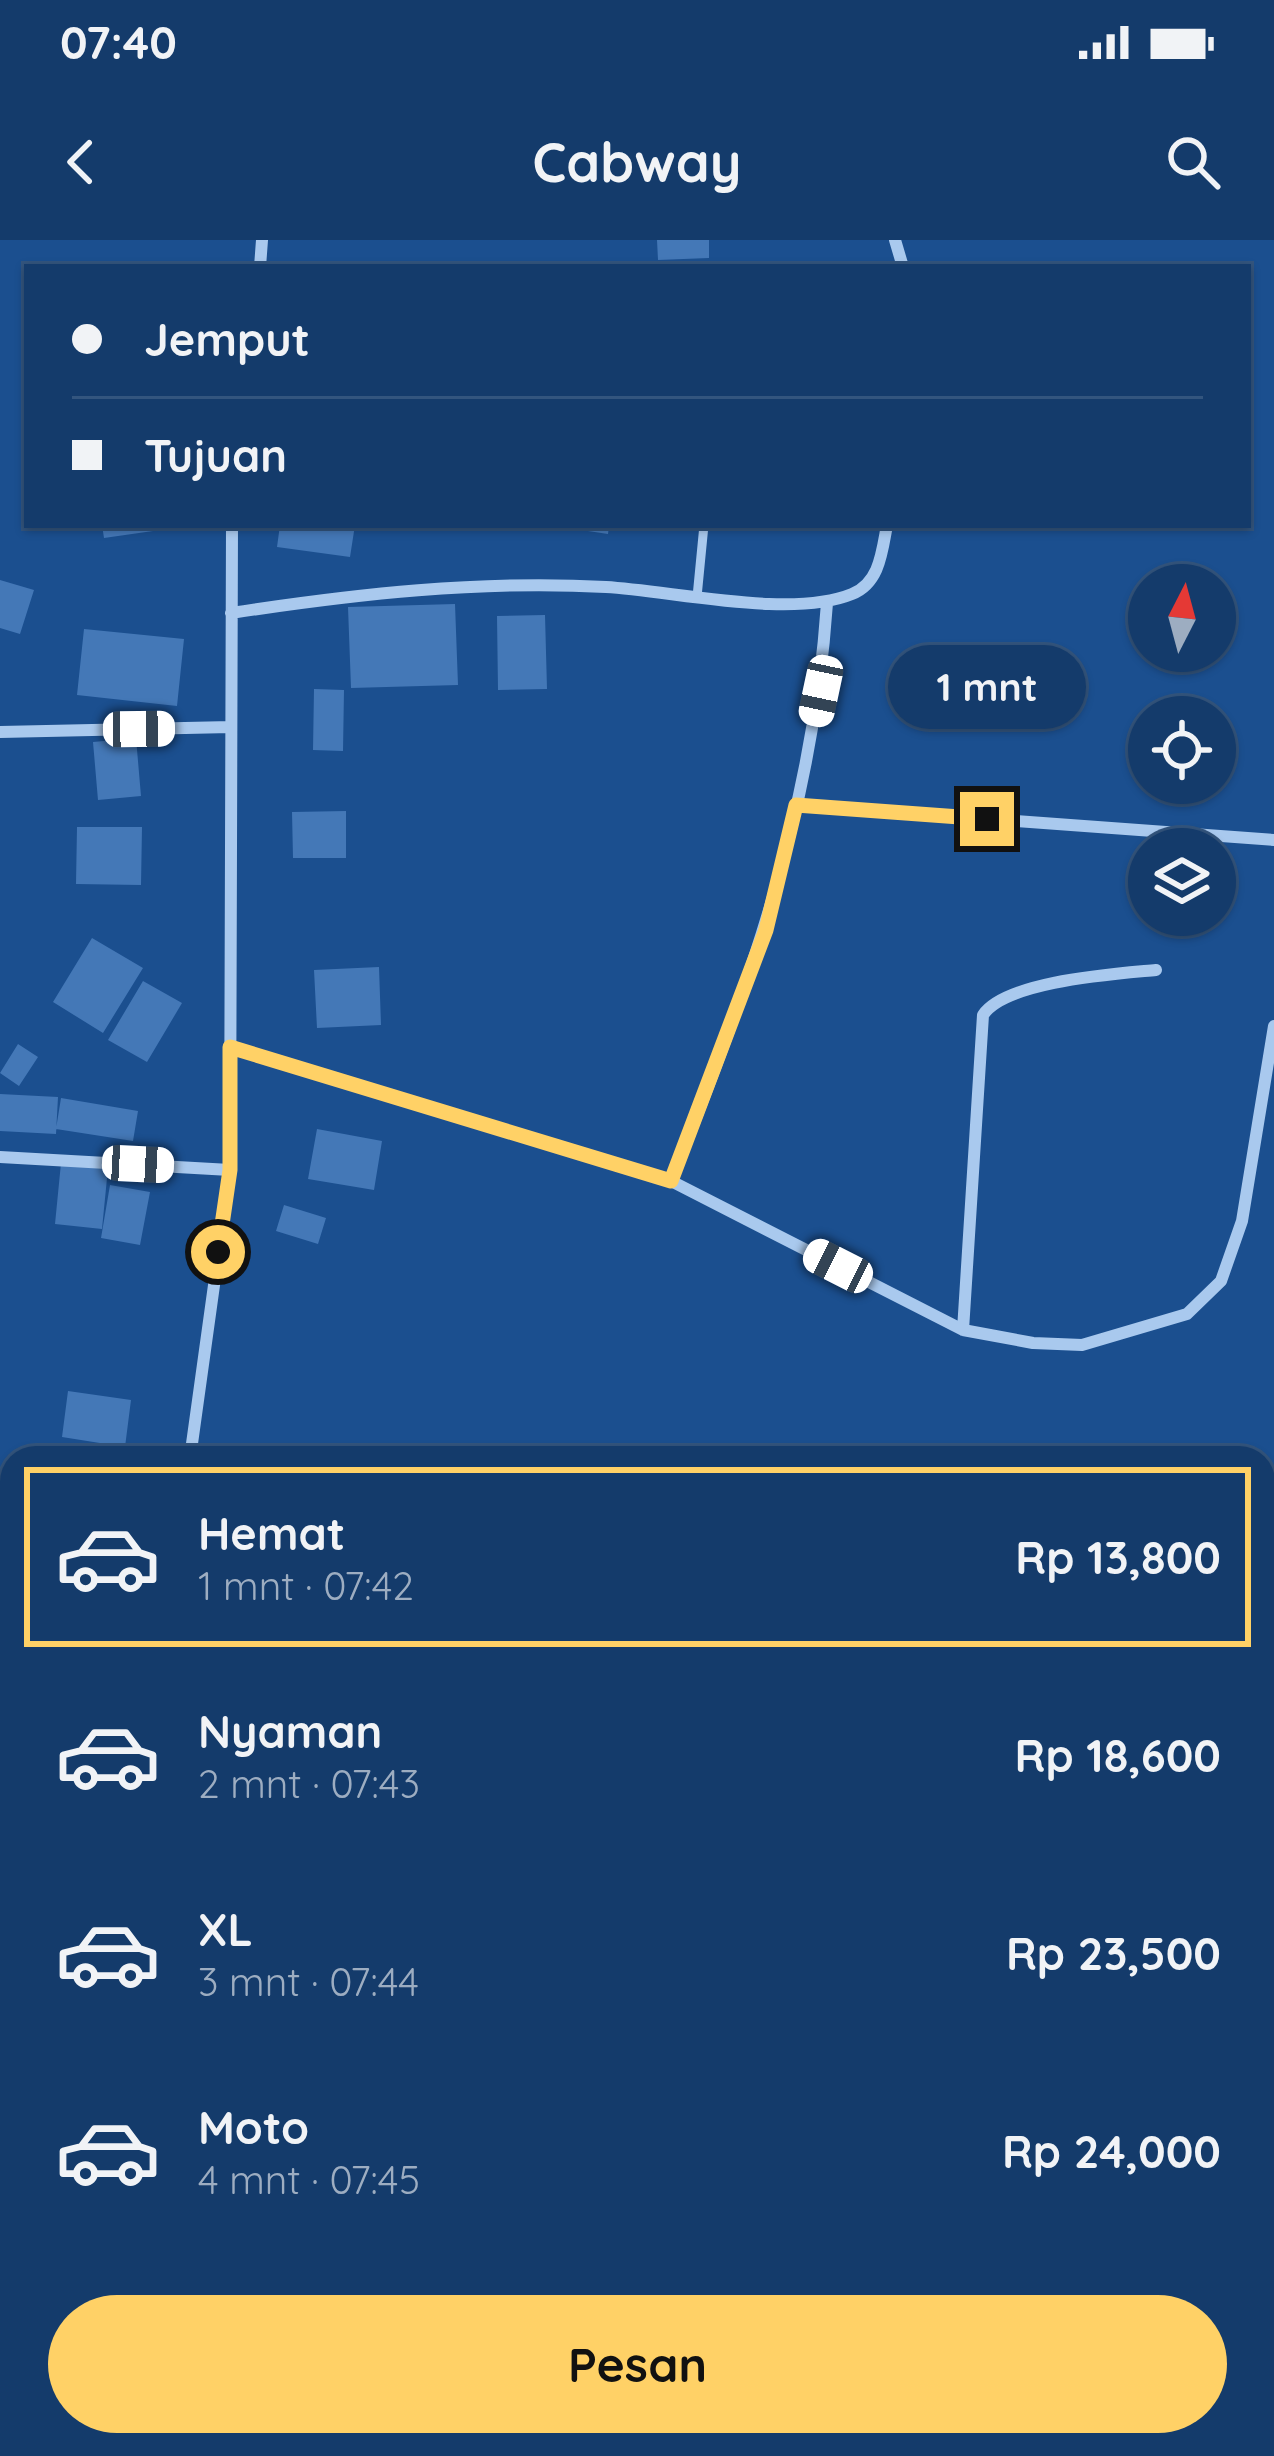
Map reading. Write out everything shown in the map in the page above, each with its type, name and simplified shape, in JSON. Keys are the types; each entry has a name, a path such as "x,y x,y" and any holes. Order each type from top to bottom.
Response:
{"street":[{"path":"192,1446 230,1170 232,528"},
{"path":"231,613 360,594 471,586 607,587 827,603 858,592 876,575 886,528"},
{"path":"671,1181 766,930 821,691 827,603"},
{"path":"0,732 231,727"},
{"path":"796,805 1274,840"},
{"path":"963,1330 983,1016 991,1005 1010,996 1097,975 1156,970"},
{"path":"230,1047 671,1181 963,1330 1034,1343 1082,1345 1186,1314 1221,1280 1242,1221 1274,1026"},
{"path":"0,1157 230,1170"}],"lane":[{"path":"697,596 704,528"}],"building":[{"path":"657,240 709,240 709,258 658,260"},
{"path":"102,528 174,528 104,538"},
{"path":"280,528 355,528 350,557 277,547"},
{"path":"568,528 609,528 608,534"},
{"path":"0,580 34,590 20,634 0,628"},
{"path":"455,604 458,685 351,688 348,607"},
{"path":"545,615 547,689 498,690 497,616"},
{"path":"84,629 184,639 177,706 77,695"},
{"path":"314,689 344,690 343,751 313,750"},
{"path":"136,738 141,796 98,800 93,742"},
{"path":"346,811 346,858 293,858 292,812"},
{"path":"77,827 142,827 141,885 76,884"},
{"path":"92,938 143,968 103,1033 53,1002"},
{"path":"379,967 381,1025 317,1028 314,970"},
{"path":"143,981 182,1003 147,1062 108,1040"},
{"path":"18,1044 38,1057 19,1086 0,1073"},
{"path":"0,1094 58,1097 56,1134 0,1131"},
{"path":"61,1098 138,1111 133,1141 56,1129"},
{"path":"317,1129 382,1141 374,1190 308,1179"},
{"path":"61,1163 108,1168 102,1229 55,1224"},
{"path":"110,1185 150,1192 140,1245 101,1238"},
{"path":"284,1205 326,1218 318,1244 276,1231"},
{"path":"68,1391 131,1400 125,1446 62,1437"}],"route":[{"path":"218,1252 230,1170 230,1047 463,1114 671,1181 766,930 796,805 987,819"}]}
